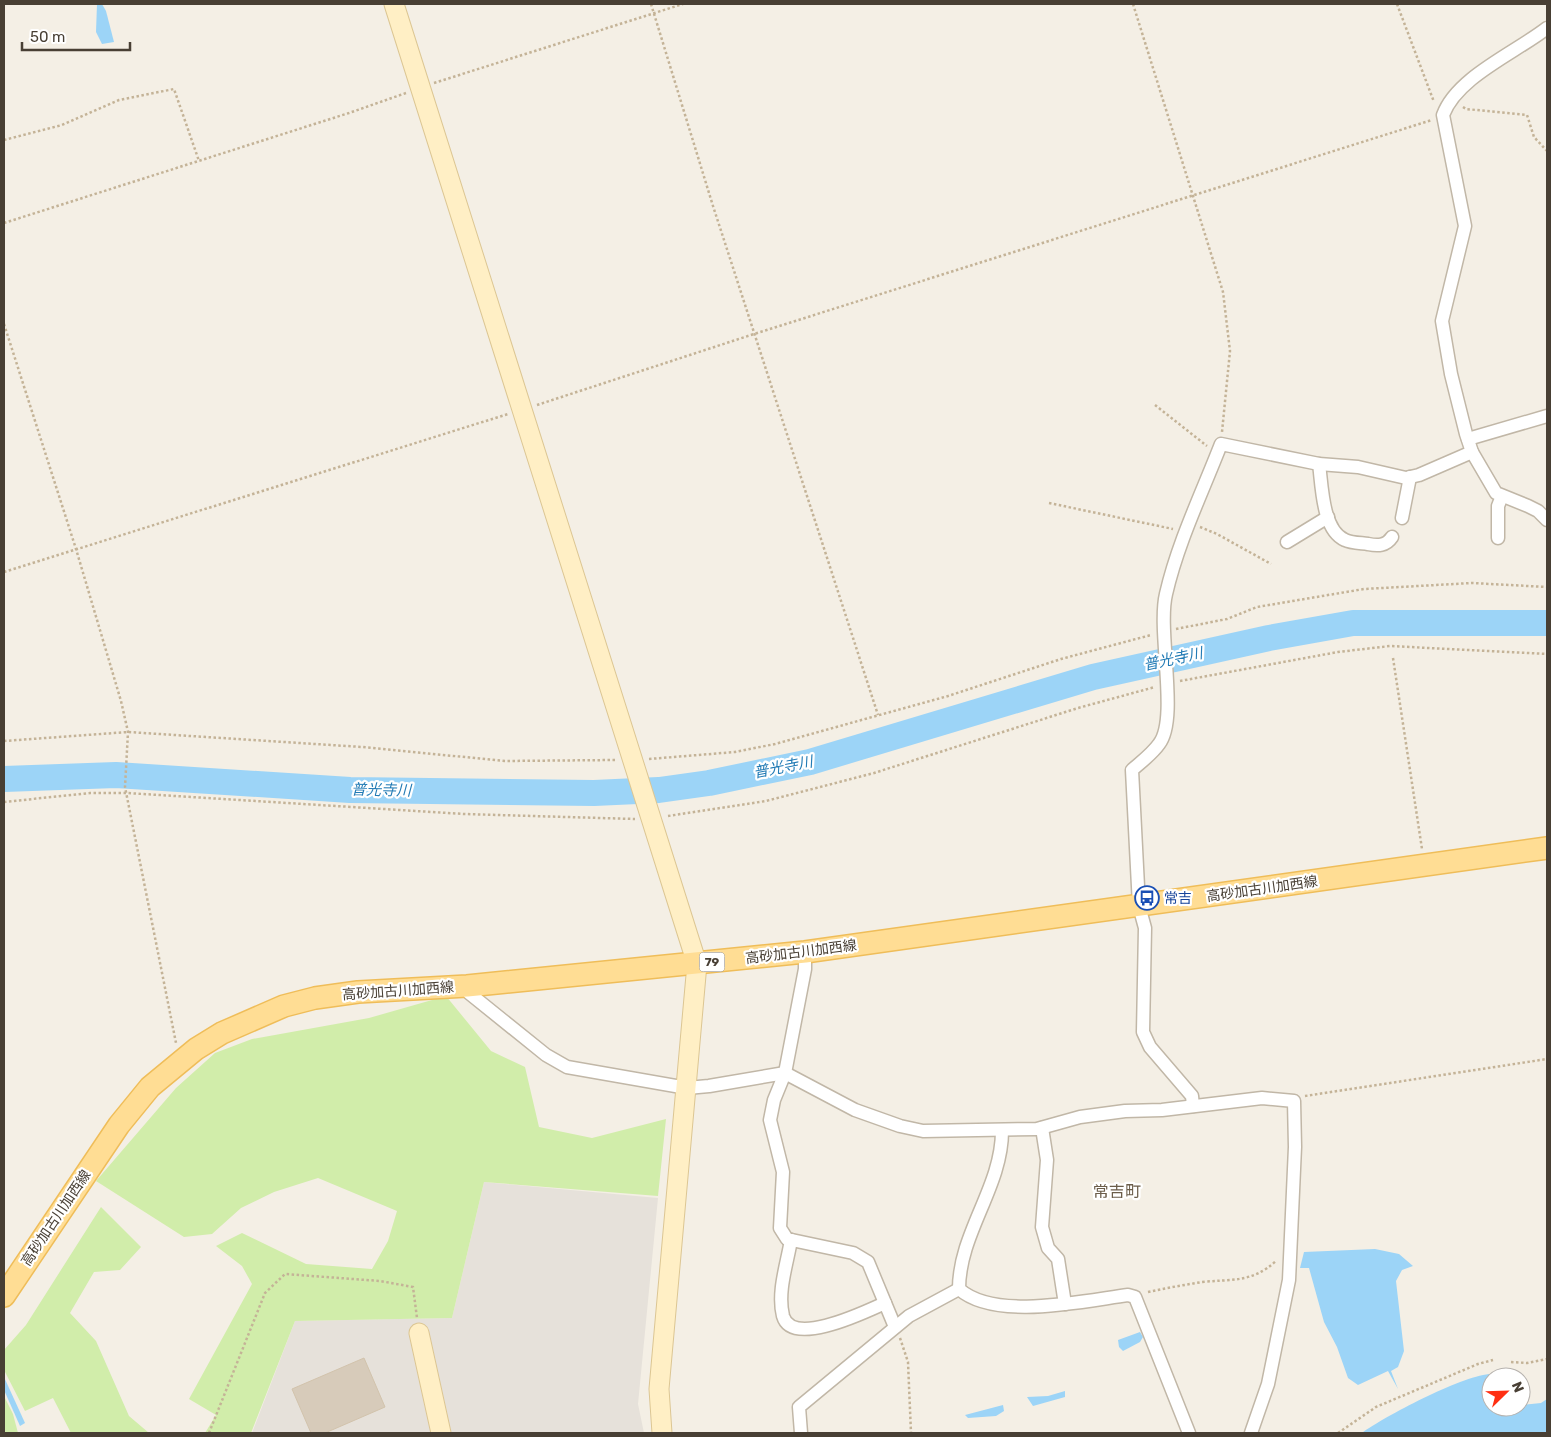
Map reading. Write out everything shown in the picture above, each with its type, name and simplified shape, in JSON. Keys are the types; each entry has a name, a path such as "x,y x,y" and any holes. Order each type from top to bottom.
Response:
{"main road":[{"name":"高砂加古川加西線","path":"4,1296 119,1124 150,1087 180,1062 222,1033 284,1006 315,998 358,992 467,986 805,952 1547,848"}],"street":[{"path":"394,4 697,964 659,1389 662,1433"},
{"path":"1547,28 1475,77 1447,107 1465,226 1442,321 1451,374 1468,439 1472,452 1486,479 1496,493 1528,506 1547,520"},
{"path":"1468,439 1547,416"},
{"path":"1193,1106 1192,1096 1150,1046 1142,1032 1145,928 1139,906 1132,770 1160,743 1167,724 1163,634 1165,595 1188,528 1220,447 1319,464 1358,467 1410,476 1419,475 1472,452"},
{"path":"1319,464 1323,500 1336,534 1345,540 1381,545 1388,543 1392,536"},
{"path":"1402,518 1410,476"},
{"path":"1498,538 1498,506 1502,496"},
{"path":"1287,542 1328,517"},
{"path":"805,952 805,969 785,1073 774,1100 770,1120 783,1172 780,1228 787,1239 853,1254 868,1262 895,1327"},
{"path":"467,986 469,993 546,1055 567,1067 687,1088 785,1073 855,1110 900,1126 946,1132 1002,1131 1042,1128 1080,1117 1262,1098 1294,1101 1295,1147 1289,1280 1268,1384 1251,1433"},
{"path":"1042,1128 1047,1160 1042,1227 1048,1248 1058,1259 1065,1304"},
{"path":"1002,1131 996,1169 962,1257 959,1289 967,1296 993,1305 1009,1307 1065,1304 1128,1295 1135,1297 1184,1432"},
{"path":"791,1240 781,1294 784,1318 790,1325 802,1330 849,1320 885,1303"},
{"path":"801,1433 799,1407 909,1316 959,1289"},
{"path":"419,1333 441,1433"}],"path":[{"path":"651,4 754,334 878,715"},
{"path":"4,223 349,114 420,88 683,4"},
{"path":"1133,4 1224,292 1228,316 1230,351 1220,447 1210,448 1155,406"},
{"path":"1397,4 1432,102 1466,110 1527,115 1534,137 1547,151"},
{"path":"4,140 62,125 119,100 174,89 199,161"},
{"path":"4,572 522,410 754,334 1410,128 1447,107"},
{"path":"4,324 76,550 128,732 126,737 125,787 180,1062"},
{"path":"1050,503 1217,534 1271,564"},
{"path":"4,741 128,732 362,747 504,761 635,764 735,752 775,744 948,696 1061,659 1227,619 1257,607 1364,590 1472,583 1547,588"},
{"path":"4,802 90,792 464,814 651,816 766,801 874,773 1166,682 1338,652 1390,646 1547,654"},
{"path":"1393,658 1424,865"},
{"path":"1294,1101 1310,1094 1547,1059"},
{"path":"1135,1297 1179,1286 1240,1281 1267,1269 1284,1253 1290,1253"},
{"path":"209,1433 265,1293 285,1274 380,1281 413,1287 419,1333"},
{"path":"895,1327 908,1362 911,1433"},
{"path":"1510,1362 1528,1363 1547,1359"},
{"path":"1338,1433 1376,1407 1478,1364 1493,1360"}],"shaded area":[{"path":"484,1182 658,1198 638,1404 644,1433 252,1433 295,1321 452,1318"}],"green space":[{"path":"446,996 491,1051 525,1067 539,1127 592,1138 666,1119 658,1196 484,1182 452,1318 295,1321 251,1433 205,1433 216,1415 189,1399 252,1284 242,1266 216,1246 242,1233 306,1264 372,1269 388,1241 397,1211 318,1178 274,1192 241,1208 212,1234 184,1237 96,1181 176,1088 215,1053 252,1039 369,1018"},
{"path":"101,1207 141,1247 120,1270 94,1272 70,1313 96,1341 129,1416 149,1433 71,1433 53,1398 25,1411 4,1370 4,1350 26,1325"},
{"path":"4,1396 13,1414 18,1433 4,1433"}],"water":[{"path":"97,4 102,4 106,11 114,42 102,44 96,32"},
{"path":"1375,1249 1399,1254 1413,1266 1402,1270 1396,1281 1404,1351 1398,1367 1391,1371 1398,1389 1388,1371 1358,1385 1348,1378 1337,1347 1324,1322 1309,1268 1300,1268 1304,1252"},
{"path":"1140,1332 1143,1337 1140,1342 1123,1351 1119,1347 1118,1340"},
{"path":"1481,1376 1481,1417 1531,1417 1531,1404 1541,1403 1547,1399 1547,1433 1362,1433 1423,1398"},
{"path":"4,1377 25,1423 20,1426 4,1390"},
{"path":"1065,1391 1065,1397 1033,1406 1027,1397 1048,1396"},
{"path":"1003,1405 1004,1411 996,1416 968,1418 965,1415"}],"building":[{"path":"364,1358 385,1407 325,1433 311,1433 292,1389"}],"waterway":[{"name":"普光寺川","path":"4,779 116,775 350,790 594,793 659,790 709,783 810,762 1093,677 1269,638 1353,623 1547,623"}],"place":[{"name":"常吉","path":"1147,898"}],"district":[{"name":"常吉町","path":"1117,1191"}]}
